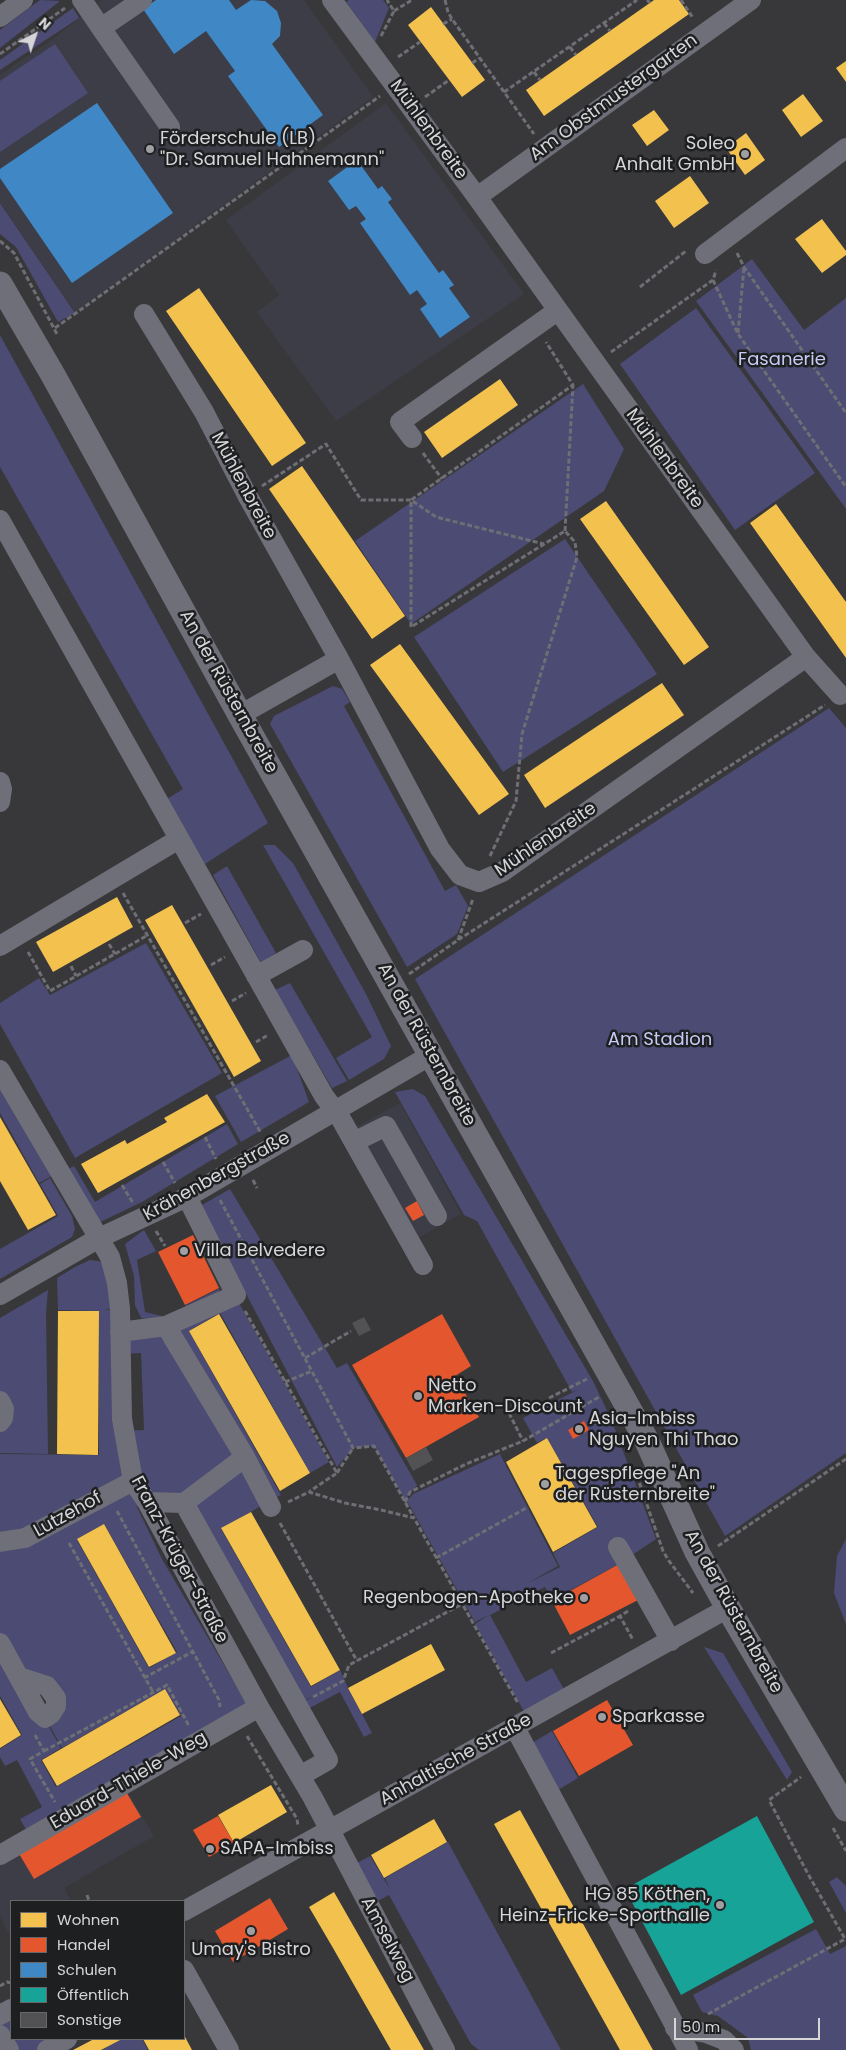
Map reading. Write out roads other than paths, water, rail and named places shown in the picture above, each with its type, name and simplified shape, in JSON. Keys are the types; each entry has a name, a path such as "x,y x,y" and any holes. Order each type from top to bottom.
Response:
{"main road":[{"name":"An der Rüsternbreite","path":"0,284 58,384 240,715 647,1441 697,1552 728,1608 846,1810"}],"street":[{"path":"0,17 22,0"},
{"path":"101,28 142,0"},
{"name":"Mühlenbreite","path":"332,0 477,197 552,314 594,364 662,455 806,658 840,695"},
{"name":"Am Obstmustergarten","path":"477,197 751,0"},
{"path":"75,3 101,28 170,127"},
{"path":"703,256 846,148"},
{"name":"Mühlenbreite","path":"144,314 204,412 247,496 339,659 440,849 460,875 479,882 502,872 806,658"},
{"path":"412,438 400,422 552,314"},
{"path":"0,520 179,839 253,984 354,1142 423,1265"},
{"path":"240,715 339,659"},
{"path":"0,782 2,789 0,802"},
{"path":"0,946 179,839"},
{"path":"253,984 303,950"},
{"name":"Krähenbergstraße","path":"0,1295 181,1190 257,1157 334,1110 431,1055"},
{"name":"Franz-Krüger-Straße","path":"0,1070 110,1257 118,1284 122,1419 133,1481 147,1502 259,1707 330,1830"},
{"path":"354,1142 386,1126 437,1216"},
{"path":"120,1332 166,1326 236,1295 181,1190"},
{"path":"166,1326 245,1457 271,1507"},
{"path":"0,1401 4,1409 3,1418 0,1422"},
{"path":"147,1502 184,1503 245,1457"},
{"name":"Lutzehof","path":"0,1542 25,1538 133,1481"},
{"path":"184,1503 328,1760 300,1776"},
{"path":"618,1547 671,1641"},
{"name":"Anhaltische Straße","path":"185,1910 330,1830 519,1719 671,1641 728,1608"},
{"path":"0,1643 18,1677"},
{"name":"Eduard-Thiele-Weg","path":"0,1855 259,1707"},
{"path":"519,1719 688,2050"},
{"name":"Amselweg","path":"330,1830 445,2050"},
{"path":"185,1972 229,2050"},
{"path":"678,2029 706,2033 724,2040 734,2050"},
{"path":"0,2035 8,2050"},
{"path":"48,2050 65,2040"}],"place":[{"name":"Förderschule (LB) \"Dr. Samuel Hahnemann\"","path":"150,149"},
{"name":"Soleo Anhalt GmbH","path":"745,154"},
{"name":"Villa Belvedere","path":"184,1251"},
{"name":"Netto Marken-Discount","path":"418,1396"},
{"name":"Asia-Imbiss Nguyen Thi Thao","path":"579,1429"},
{"name":"Tagespflege \"An der Rüsternbreite\"","path":"545,1484"},
{"name":"Regenbogen-Apotheke","path":"584,1598"},
{"name":"Sparkasse","path":"602,1717"},
{"name":"SAPA-Imbiss","path":"210,1849"},
{"name":"HG 85 Köthen, Heinz-Fricke-Sporthalle","path":"720,1905"},
{"name":"Umay's Bistro","path":"251,1931"}],"park label":[{"name":"Fasanerie","path":"782,360"},
{"name":"Am Stadion","path":"660,1040"}]}
